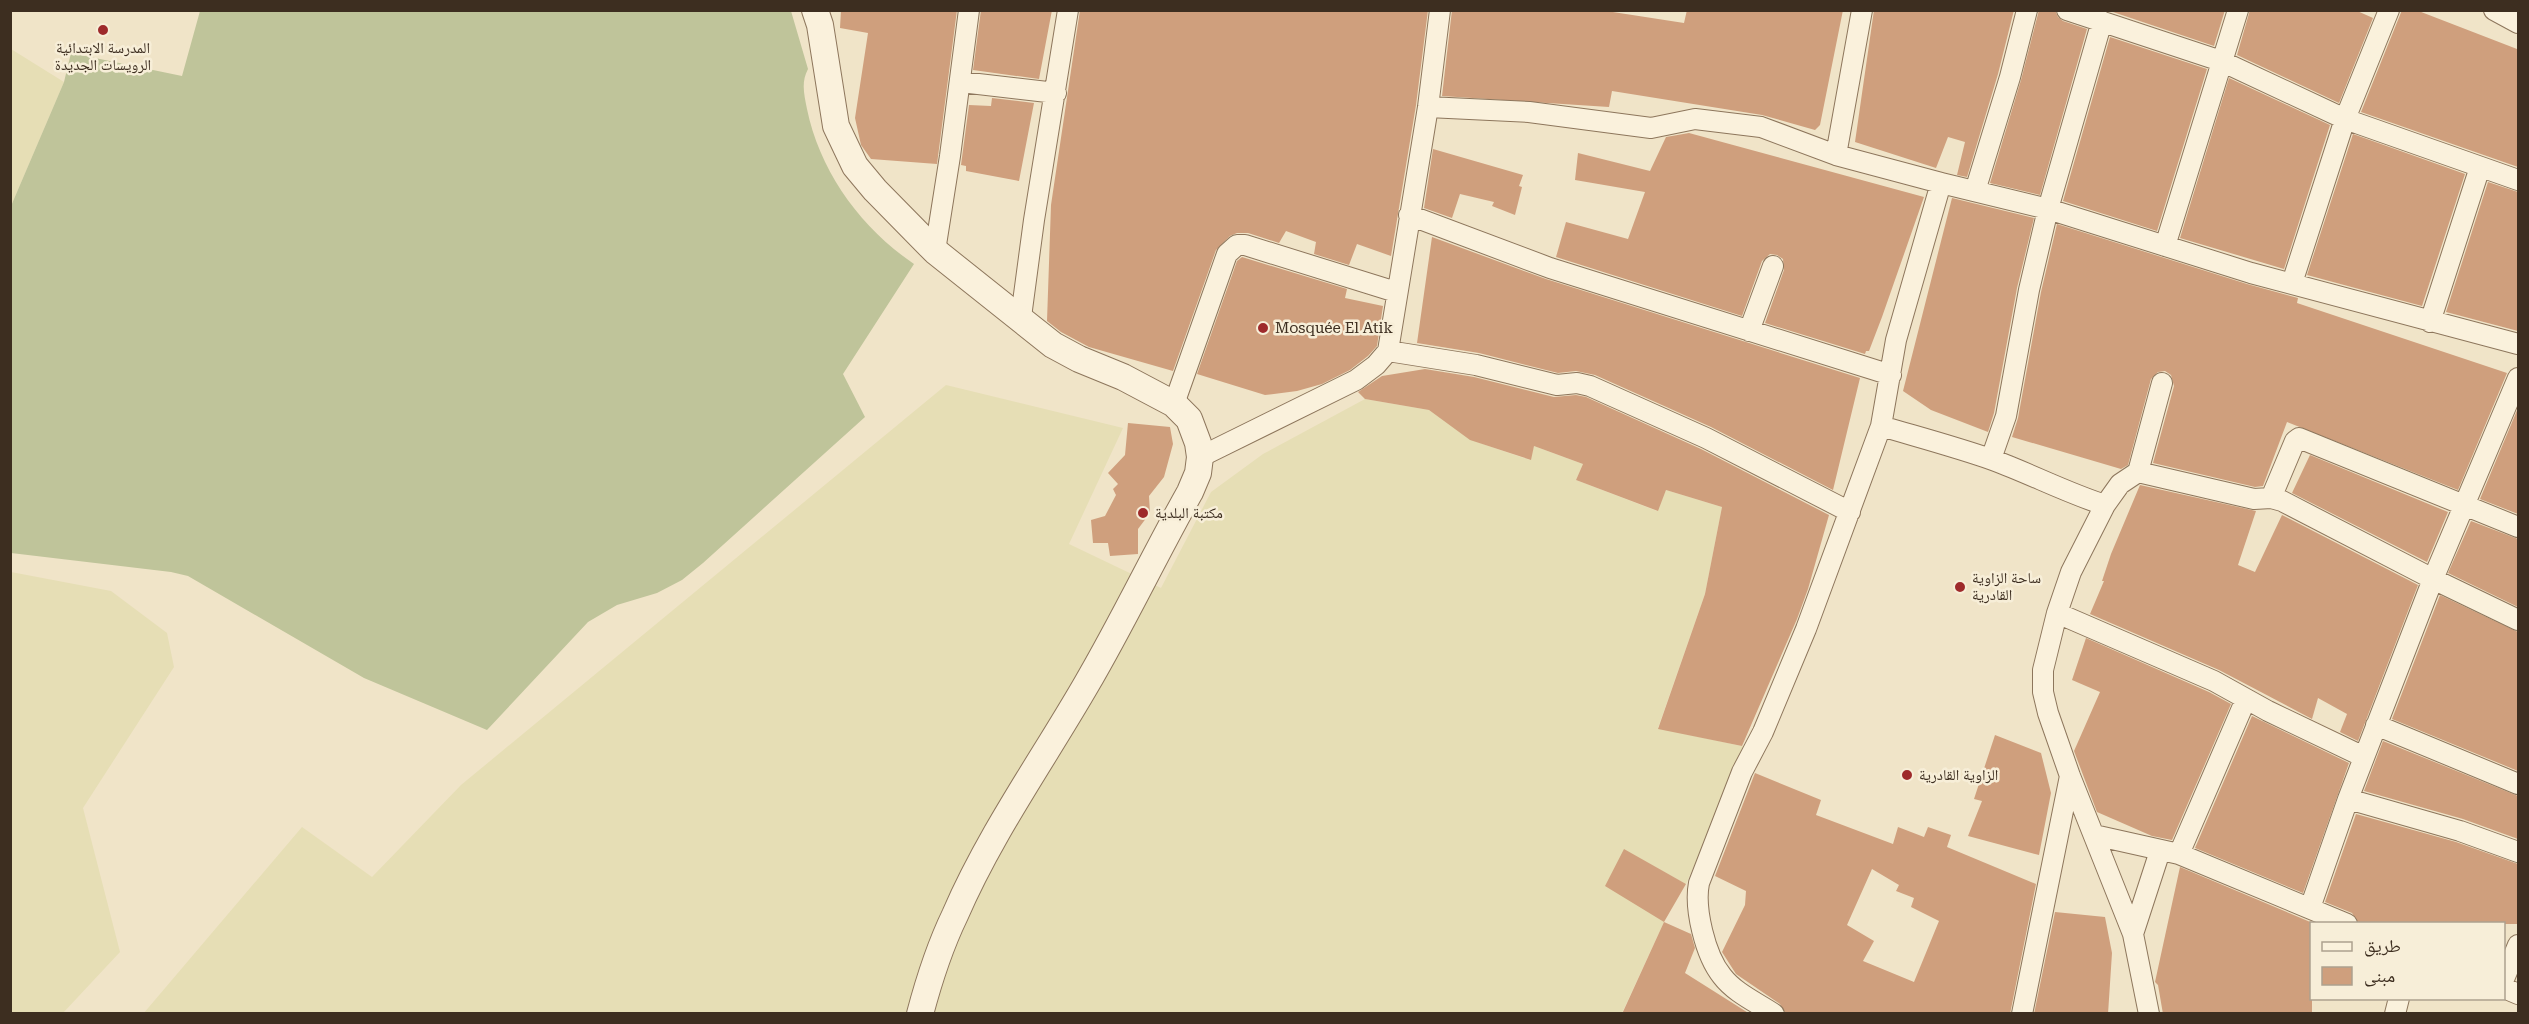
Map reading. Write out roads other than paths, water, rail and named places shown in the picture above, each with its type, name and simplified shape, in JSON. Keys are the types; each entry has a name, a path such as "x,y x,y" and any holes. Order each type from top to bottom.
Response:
{"street":[{"path":"815,10 820,25 836,126 843,145 855,166 875,190 935,251 1021,317 1053,345 1079,359 1123,377 1174,404 1189,419 1196,431 1200,457 1198,473 1190,492 1128,609 1086,685 1011,810 955,914 928,984 920,1014"},
{"path":"935,251 969,10"},
{"path":"1021,317 1034,220 1068,10"},
{"path":"1200,457 1356,380 1376,365 1388,351 1428,107 1440,10"},
{"path":"1836,155 1862,10"},
{"path":"1975,191 2010,77 2026,10"},
{"path":"2067,10 2221,61 2345,118 2518,180"},
{"path":"2165,246 2238,10"},
{"path":"2292,283 2345,118 2389,10"},
{"path":"2494,10 2518,23"},
{"path":"1991,459 2007,416 2026,302 2048,209 2102,21"},
{"path":"960,82 1056,93"},
{"path":"1428,107 1529,112 1652,128 1695,119 1761,127 1836,155 2048,209 2292,283 2518,344"},
{"path":"2430,322 2480,167"},
{"path":"1774,1014 1736,990 1720,975 1702,931 1696,896 1705,864 1733,792 1768,721 1806,629 1881,426 1896,340 1941,183"},
{"path":"1409,215 1550,268 1891,375"},
{"path":"1174,404 1227,254 1237,245 1245,245 1396,292"},
{"path":"1749,331 1773,266"},
{"path":"1388,351 1476,365 1557,385 1577,383 1590,386 1706,438 1850,512"},
{"path":"2310,908 2348,799 2433,579 2518,378"},
{"path":"2149,1014 2133,934 2070,776 2048,712 2043,692 2043,670 2057,613 2072,572 2105,505 2120,484 2138,472 2162,383"},
{"path":"1881,426 1991,459 2052,482 2074,495 2105,505"},
{"path":"2271,498 2298,438 2518,526"},
{"path":"2138,472 2254,499 2271,498 2282,501 2518,620"},
{"path":"2057,613 2214,681 2364,757"},
{"path":"2133,934 2170,852 2246,699"},
{"path":"2376,725 2518,784"},
{"path":"2022,1014 2070,776"},
{"path":"2348,799 2460,831 2518,852"},
{"path":"2094,835 2170,852 2342,922"},
{"path":"2505,977 2518,945"}],"place":[{"name":"المدرسة الابتدائية الرويسات الجديدة","path":"103,30"},
{"name":"Mosquée El Atik","path":"1263,328"},
{"name":"مكتبة البلدية","path":"1143,513"},
{"name":"ساحة الزاوية القادرية","path":"1960,587"},
{"name":"الزاوية القادرية","path":"1907,775"}]}
